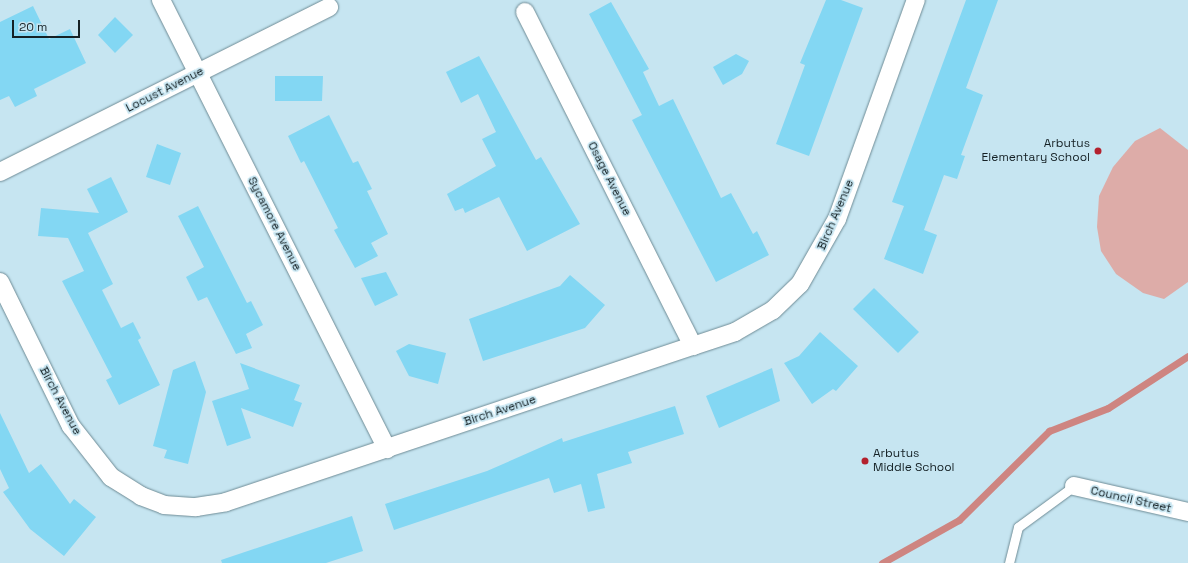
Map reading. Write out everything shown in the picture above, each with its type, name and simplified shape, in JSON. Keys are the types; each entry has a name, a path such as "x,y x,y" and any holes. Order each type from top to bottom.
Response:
{"street":[{"name":"Sycamore Avenue","path":"161,0 387,449"},
{"name":"Birch Avenue","path":"0,282 71,426 111,477 141,496 164,505 196,507 226,502 735,332 773,310 800,284 820,255 837,219 916,0"},
{"name":"Locust Avenue","path":"0,172 329,7"},
{"name":"Osage Avenue","path":"525,12 693,346"},
{"name":"Council Street","path":"1074,486 1188,512"}],"lane":[{"path":"1009,563 1018,527 1074,486"}],"shaded area":[{"path":"1160,128 1188,150 1188,282 1164,299 1143,293 1116,274 1101,251 1097,227 1099,196 1113,167 1135,141"}],"building":[{"path":"826,0 841,0 863,8 809,156 776,144 805,65 800,63"},
{"path":"966,0 998,0 966,88 983,95 961,155 965,156 957,179 944,175 924,230 937,235 923,274 884,259 904,206 892,202"},
{"path":"611,2 649,69 643,72 659,106 673,99 721,198 731,193 753,234 757,231 769,255 716,282 632,120 642,115 589,14"},
{"path":"33,6 49,39 70,29 86,63 34,89 37,96 15,107 9,96 0,100 0,22"},
{"path":"115,17 133,35 115,53 98,35"},
{"path":"736,54 749,61 742,74 723,85 713,67"},
{"path":"479,56 536,160 541,157 580,224 527,251 499,197 465,213 463,208 455,211 447,194 496,166 482,139 496,132 478,94 461,103 446,72"},
{"path":"275,76 323,76 322,101 275,101"},
{"path":"329,115 353,163 358,161 372,189 367,191 388,234 371,243 378,256 355,268 334,230 338,228 304,161 301,163 288,136"},
{"path":"157,144 181,153 170,185 146,177"},
{"path":"111,177 128,212 88,233 113,284 102,290 121,328 133,322 141,338 138,340 160,385 119,405 106,380 112,377 62,281 84,271 68,238 38,236 41,208 99,213 87,189"},
{"path":"198,206 247,303 251,301 263,325 246,334 252,348 236,354 207,297 198,301 186,277 204,267 178,216"},
{"path":"386,272 398,295 375,306 361,278"},
{"path":"570,275 605,305 585,328 483,361 469,319 560,286"},
{"path":"874,288 919,332 898,353 853,309"},
{"path":"820,332 858,366 836,391 833,389 812,404 784,363 799,356"},
{"path":"409,344 446,353 438,384 409,376 396,351"},
{"path":"195,361 206,392 188,464 164,458 167,450 153,446 173,370"},
{"path":"240,363 300,385 294,400 302,403 293,427 241,408 251,438 227,446 212,401 249,389"},
{"path":"772,368 780,401 719,428 706,396"},
{"path":"675,406 684,434 628,452 632,463 597,474 605,508 588,512 581,484 554,493 549,478 394,530 385,504 487,471 562,438 563,442"},
{"path":"0,413 29,473 41,464 70,504 74,499 96,517 64,556 30,529 3,492 9,488 0,469"},
{"path":"352,516 363,551 326,563 222,563 221,560"}],"waterway":[{"path":"882,563 959,520 1049,431 1108,408 1188,356"}],"place":[{"name":"Arbutus Elementary School","path":"1098,151"},
{"name":"Arbutus Middle School","path":"865,461"}]}
